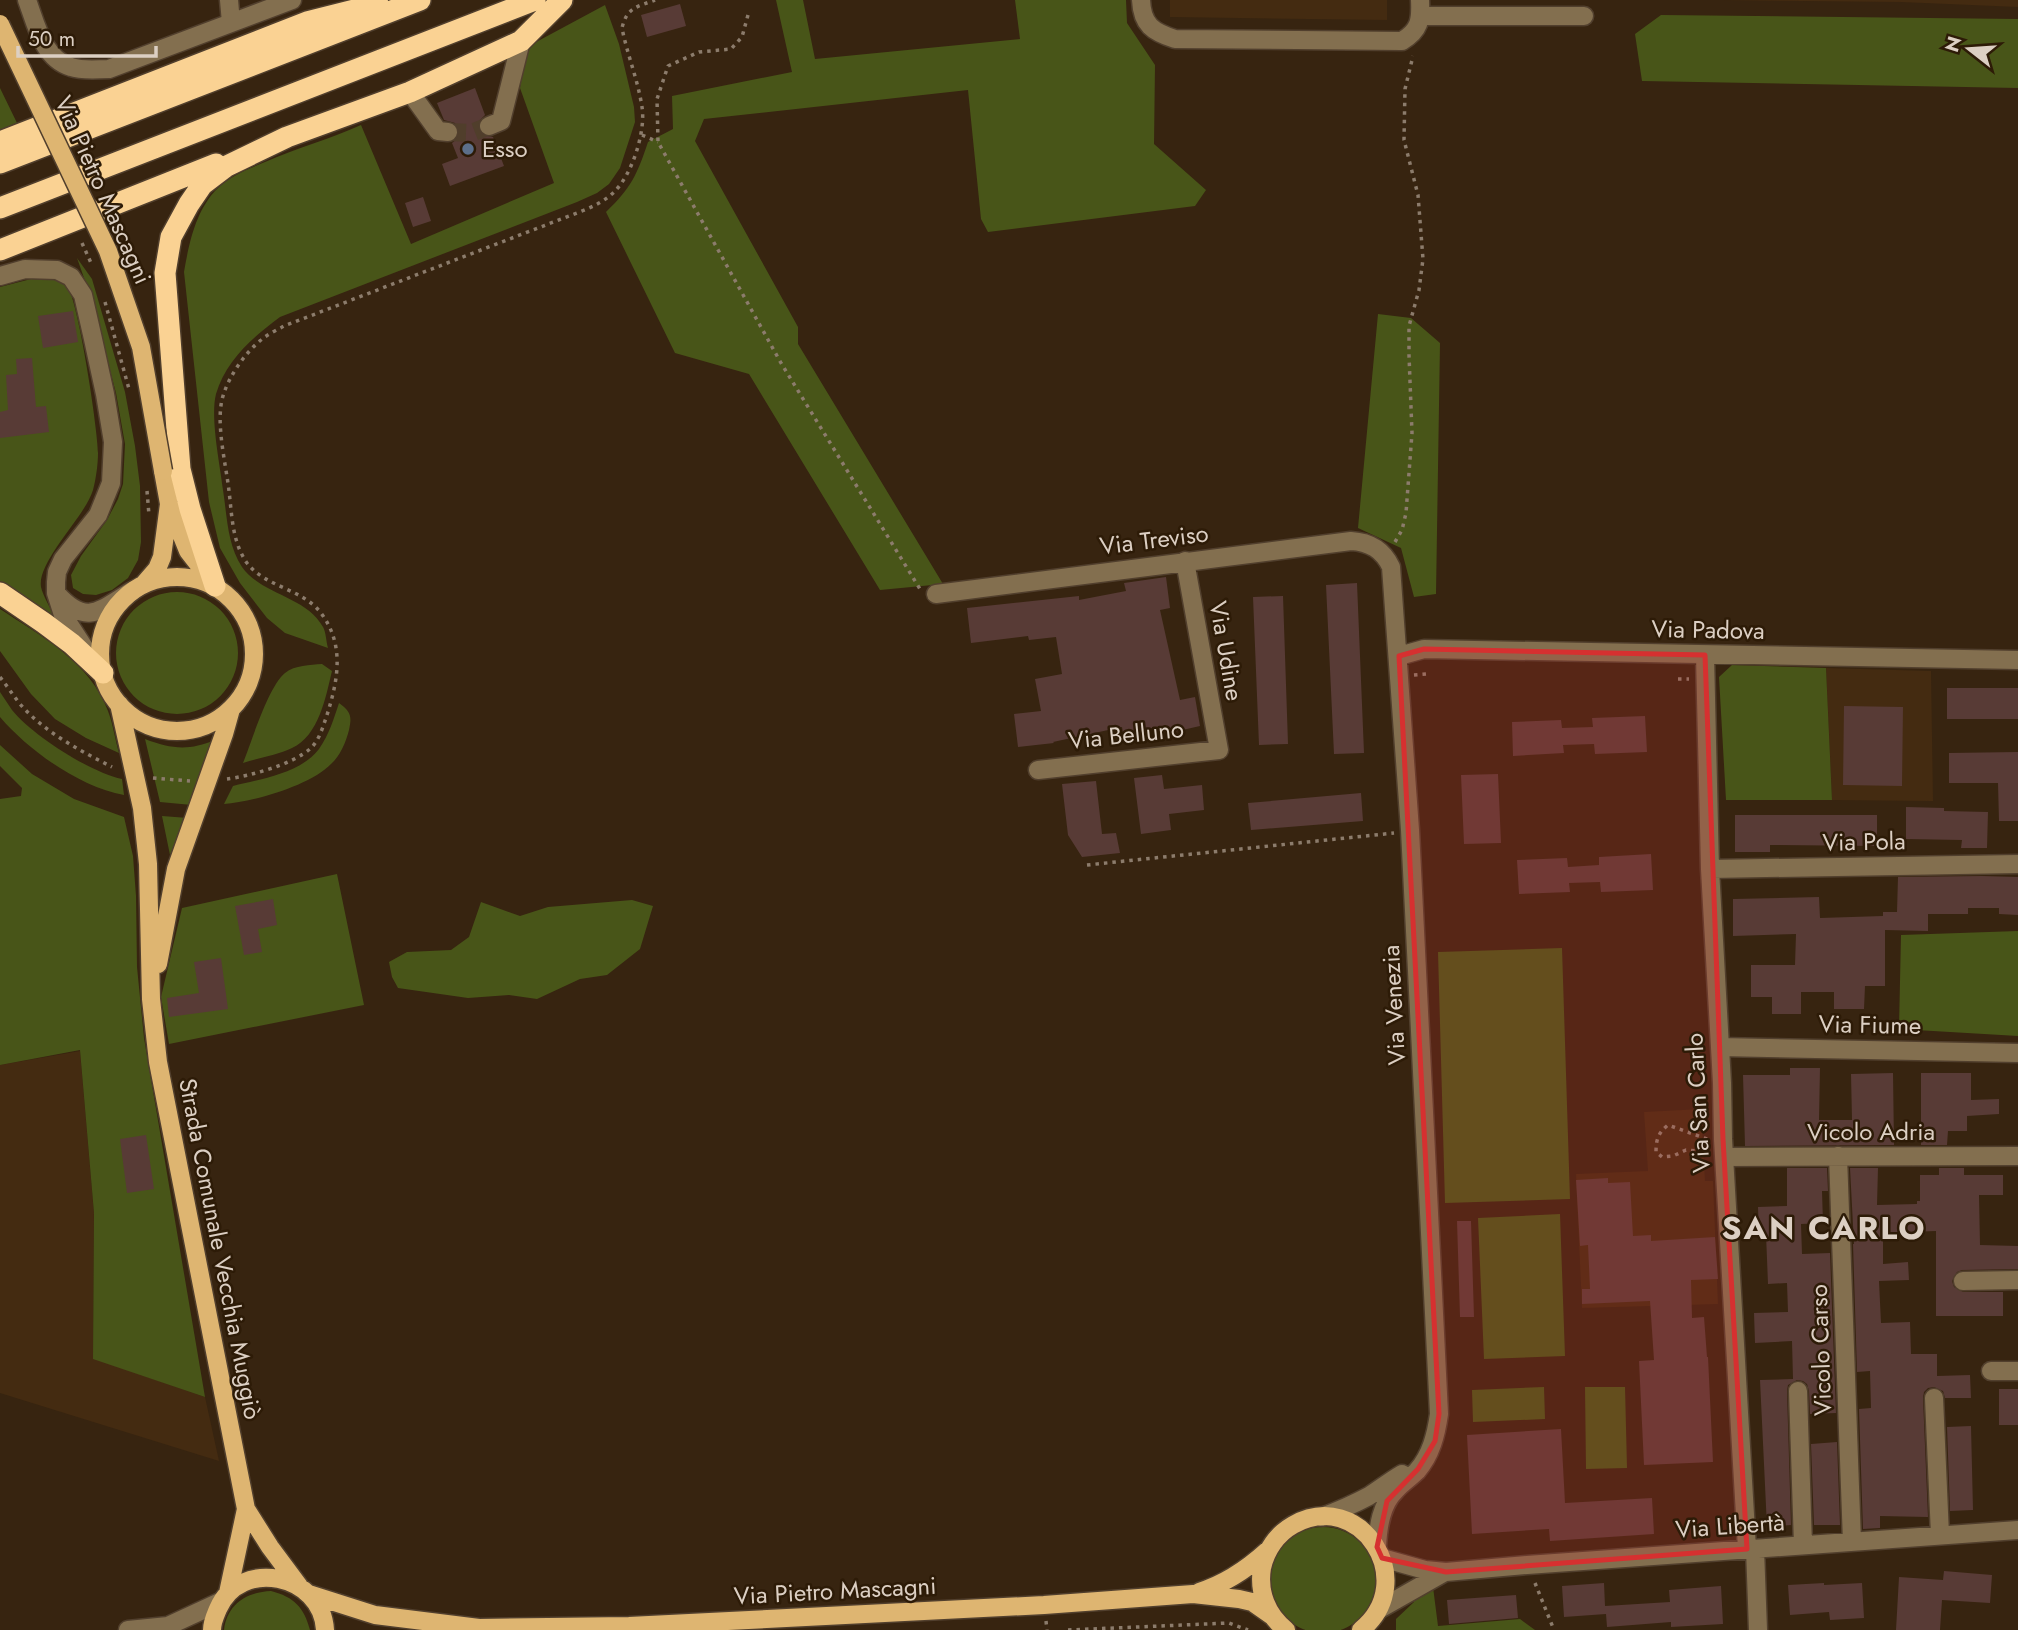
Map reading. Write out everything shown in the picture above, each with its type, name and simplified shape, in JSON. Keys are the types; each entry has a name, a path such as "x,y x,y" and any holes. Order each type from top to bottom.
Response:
{"highway":[{"path":"0,142 307,22 393,0"},
{"path":"0,163 420,0"},
{"path":"0,208 535,0"},
{"path":"0,250 286,136 410,92 521,41 562,0"},
{"path":"215,586 180,469 165,273 172,237 202,184 227,166 286,136"},
{"path":"0,593 63,637 103,673"}],"main road":[{"name":"Via Pietro Mascagni","path":"0,24 108,251 141,348 169,504 188,551 215,586"},
{"name":"Via Pietro Mascagni","path":"138,588 158,569 169,504"},
{"path":"173,577 202,580 215,586 226,593 243,613 253,637 254,663 240,699 232,709 213,722 191,730 157,728 136,719 119,704 103,673 101,647 107,622 114,610 138,588 158,579 173,577"},
{"name":"Strada Comunale Vecchia Muggiò","path":"119,704 142,808 147,853 151,999 158,1062 246,1509"},
{"name":"Strada Comunale Vecchia Muggiò","path":"151,999 176,869 232,709"},
{"path":"246,1509 270,1547 319,1608 324,1630"},
{"path":"212,1630 225,1597 246,1509"},
{"name":"Via Pietro Mascagni","path":"1193,1594 1211,1588 1250,1567 1286,1529 1310,1518 1322,1517"},
{"path":"1322,1517 1333,1517 1354,1524 1371,1538 1380,1552 1386,1571 1384,1598 1362,1629"},
{"path":"1269,1549 1261,1583 1265,1603 1272,1616 1286,1630"},
{"name":"Via Pietro Mascagni","path":"225,1597 244,1582 262,1577 281,1578 304,1590 375,1615 473,1629 629,1626 1044,1605 1193,1594 1252,1602 1272,1616"}],"street":[{"name":"Via Pietro Mascagni","path":"27,0 42,41 53,57 68,67 83,70 109,69 232,23"},
{"path":"229,0 232,23 292,0"},
{"path":"1141,4 1147,23 1157,33 1175,39 1402,41 1415,33 1420,8 1584,16"},
{"path":"489,126 501,121 521,41"},
{"path":"410,92 438,131 448,132"},
{"path":"0,276 25,269 57,270 71,277 83,295 113,442 111,483 98,515 63,559 57,572 56,593 63,615 74,635 103,673"},
{"name":"Via Treviso","path":"936,594 1351,541 1364,542 1381,552"},
{"name":"Via Venezia","path":"1380,1552 1378,1530 1387,1501 1418,1469 1435,1441 1439,1414 1399,656 1391,567 1381,552"},
{"name":"Via Udine","path":"1185,561 1219,750"},
{"path":"56,593 73,610 83,613 99,611 138,588"},
{"name":"Via Padova","path":"1399,656 1424,649 2018,660"},
{"name":"Via San Carlo","path":"1705,655 1710,869 1724,1149 1758,1630"},
{"name":"Via Belluno","path":"1038,770 1219,750"},
{"name":"Via Pola","path":"1710,869 2018,864"},
{"name":"Via Fiume","path":"1720,1047 2018,1052"},
{"name":"Vicolo Adria","path":"1724,1149 1838,1156 2018,1156"},
{"name":"Vicolo Carso","path":"1838,1156 1852,1542"},
{"path":"1964,1281 2018,1280"},
{"path":"1991,1371 2018,1371"},
{"path":"1798,1391 1803,1545"},
{"path":"1934,1398 1940,1535"},
{"path":"1322,1517 1373,1494 1423,1461"},
{"name":"Via Libertà","path":"1380,1552 1424,1570 1446,1572 2018,1530"},
{"name":"Via Libertà","path":"1378,1610 1446,1572"},
{"path":"128,1630 168,1626 225,1597"}],"path":[{"path":"221,780 295,758 312,747 322,731 336,687 338,671 330,626 319,611 306,600 263,577 248,564 239,549 233,529 221,422 222,398 239,366 262,339 284,326 582,211 603,201 617,190 629,170 642,135 643,121 642,105 622,28 625,16 635,8 656,0"},
{"path":"748,15 743,37 731,49 699,52 667,66 657,99 658,142 780,363 919,589 936,594"},
{"path":"1381,552 1402,530 1406,513 1412,433 1409,326 1419,290 1423,259 1418,195 1404,140 1405,89 1413,56 1409,37"},
{"path":"642,135 658,142"},
{"path":"81,240 92,265"},
{"path":"102,291 131,396"},
{"path":"0,677 20,705 48,730 112,767"},
{"path":"146,777 192,781"},
{"path":"1087,864 1410,831"},
{"path":"1668,1125 1724,1149 1708,1152 1686,1150 1673,1156 1662,1157 1656,1153 1656,1142 1660,1131 1668,1125"},
{"path":"1527,1565 1554,1630"},
{"path":"1068,1630 1229,1623 1248,1630"}],"highlighted area":[{"path":"1424,649 1705,655 1723,1139 1747,1549 1446,1572 1382,1558 1377,1547 1387,1501 1418,1469 1435,1441 1439,1414 1399,656"}],"shaded area":[{"path":"1170,0 1387,0 1387,20 1170,17"},
{"path":"1722,0 2018,0 2018,7 1901,2"},
{"path":"1826,668 1931,671 1933,801 1832,800"},
{"path":"80,1051 94,1213 93,1358 205,1397 219,1461 0,1393 0,1065"},
{"path":"1701,1109 1705,1181 1713,1181 1718,1304 1582,1308 1576,1174 1648,1171 1644,1112"}],"green space":[{"path":"776,0 803,0 815,59 1020,39 1015,0 1126,0 1127,23 1155,65 1154,144 1206,190 1195,206 988,232 981,219 968,90 704,119 695,141 798,327 798,344 943,584 880,590 749,374 675,353 606,212 622,196 632,180 648,142 673,129 672,96 792,72"},
{"path":"605,5 619,44 635,122 620,168 609,184 577,202 280,317 242,350 226,370 214,404 215,428 233,549 242,567 251,576 306,608 315,617 324,629 328,648 285,633 267,618 240,583 220,548 209,502 184,272 191,238 204,206 218,188 240,173 361,125 411,244 554,183 520,88 525,48"},
{"path":"1661,15 2018,19 2018,88 1642,81 1635,34"},
{"path":"0,88 17,123 0,131"},
{"path":"77,258 92,279 125,392 140,486 141,542 138,560 128,578 112,590 96,595 83,594 73,588 71,575 118,499 123,484 125,444 116,393"},
{"path":"31,279 59,281 67,286 71,296 87,365 98,453 96,476 88,501 46,565 42,576 41,587 54,616 0,581 0,287"},
{"path":"1378,314 1411,318 1440,343 1436,594 1414,597 1401,548 1358,528"},
{"path":"177,592 200,597 220,610 233,630 238,653 233,676 220,696 200,709 177,714 154,709 134,696 121,676 116,653 121,630 134,610 154,597"},
{"path":"0,609 63,652 89,678 108,711 119,753 86,738 55,719 31,694 0,651"},
{"path":"322,664 332,671 320,714 309,734 292,748 243,763 267,702 279,680 293,668"},
{"path":"1732,665 1826,668 1832,800 1726,800 1719,677"},
{"path":"0,692 21,720 48,741 94,769 122,779 124,795 107,791 73,776 40,755 0,717"},
{"path":"339,703 350,715 348,735 337,757 322,772 281,791 251,800 224,804 233,786 280,774 311,757 326,738"},
{"path":"145,739 180,747 197,746 215,740 192,805 160,802"},
{"path":"0,745 32,774 74,799 124,817 133,856 137,967 144,1038 205,1397 93,1359 94,1213 80,1050 0,1065 0,799 21,796 22,788 0,766"},
{"path":"162,816 188,818 170,855"},
{"path":"337,874 364,1005 169,1044 161,997 182,908"},
{"path":"632,900 653,906 640,949 607,975 580,979 537,999 509,995 468,998 398,988 392,977 389,962 407,952 451,950 469,937 481,902 520,916 548,907"},
{"path":"2018,931 2018,1036 1899,1029 1901,935"},
{"path":"1562,948 1570,1199 1445,1203 1438,952"},
{"path":"1560,1214 1565,1356 1484,1359 1478,1218"},
{"path":"1544,1387 1545,1419 1473,1422 1472,1390"},
{"path":"1585,1387 1625,1387 1627,1468 1586,1469"},
{"path":"1323,1527 1343,1531 1360,1543 1372,1560 1376,1580 1372,1600 1360,1617 1343,1629 1323,1633 1303,1629 1286,1617 1274,1600 1270,1580 1274,1560 1286,1543 1303,1531"},
{"path":"1433,1587 1438,1626 1520,1619 1535,1630 1396,1630 1396,1619 1414,1602 1414,1594"},
{"path":"271,1591 286,1596 297,1604 305,1615 310,1630 224,1630 229,1613 240,1601 254,1594"}],"building":[{"path":"680,4 686,26 647,37 641,15"},
{"path":"475,88 485,115 480,120 478,130 483,135 493,137 504,166 450,186 442,164 458,158 452,143 459,132 455,123 444,120 437,103"},
{"path":"423,197 431,221 413,227 405,203"},
{"path":"73,311 78,342 43,348 38,316"},
{"path":"32,358 36,407 46,406 49,432 0,438 0,412 8,410 6,375 17,374 16,359"},
{"path":"1166,577 1170,608 1160,610 1180,700 1195,697 1200,726 1165,734 1163,726 1123,733 1122,727 1054,743 1018,747 1014,714 1041,711 1035,679 1062,674 1056,637 1029,640 1028,636 971,643 967,608 1079,596 1079,600 1126,591 1124,583"},
{"path":"1357,583 1364,753 1334,754 1326,585"},
{"path":"1283,596 1288,744 1259,745 1253,597"},
{"path":"1947,688 2018,688 2018,719 1947,719"},
{"path":"1844,706 1903,707 1902,786 1843,785"},
{"path":"1645,716 1647,752 1595,754 1594,744 1563,745 1564,753 1513,756 1512,722 1561,720 1562,728 1593,727 1592,718"},
{"path":"2018,752 2018,821 1999,821 1998,783 1949,783 1949,753"},
{"path":"1498,774 1501,843 1464,844 1461,775"},
{"path":"1162,775 1164,789 1202,785 1204,810 1169,814 1171,830 1141,834 1134,778"},
{"path":"1096,781 1102,834 1116,833 1120,853 1082,857 1068,835 1062,784"},
{"path":"1361,793 1363,821 1251,830 1248,803"},
{"path":"1906,807 1988,812 1987,848 1961,848 1962,840 1906,839"},
{"path":"1735,815 1877,815 1877,846 1770,845 1770,852 1735,852"},
{"path":"1651,854 1653,890 1601,892 1600,882 1569,883 1570,892 1519,894 1517,860 1567,858 1568,867 1599,865 1599,857"},
{"path":"1898,877 2018,877 2018,915 1999,914 1999,908 1968,908 1968,914 1928,914 1928,931 1885,930 1885,986 1865,986 1864,1009 1834,1009 1834,992 1801,992 1801,1014 1772,1014 1772,997 1751,997 1751,965 1795,965 1796,934 1733,936 1733,899 1819,897 1820,918 1883,916 1883,912 1897,912"},
{"path":"273,899 277,925 258,929 262,952 244,955 235,906"},
{"path":"221,958 228,1009 169,1017 167,998 199,993 194,962"},
{"path":"1790,1068 1820,1068 1819,1120 1852,1120 1851,1074 1893,1073 1894,1145 1745,1146 1743,1075 1790,1075"},
{"path":"1921,1073 1971,1073 1971,1100 1999,1099 1999,1114 1967,1116 1967,1131 1948,1131 1947,1145 1921,1145"},
{"path":"146,1135 154,1189 127,1193 120,1139"},
{"path":"1787,1168 1827,1168 1828,1191 1822,1191 1823,1223 1801,1224 1802,1254 1830,1253 1836,1413 1810,1414 1807,1384 1797,1380 1788,1385 1791,1525 1767,1527 1760,1380 1793,1379 1792,1341 1755,1343 1754,1313 1788,1312 1787,1283 1768,1284 1766,1234 1759,1235 1758,1207 1787,1206"},
{"path":"1850,1168 1878,1168 1877,1205 1917,1204 1917,1201 1920,1201 1920,1175 1939,1175 1939,1168 1964,1168 1964,1175 2003,1175 2003,1195 1979,1195 1980,1245 2018,1246 2018,1269 1962,1270 1957,1272 1952,1281 1954,1287 1963,1292 2003,1292 2003,1316 1936,1316 1936,1231 1883,1233 1883,1264 1908,1262 1909,1280 1879,1281 1881,1323 1910,1322 1911,1354 1937,1354 1937,1376 1970,1375 1971,1398 1945,1398 1943,1391 1934,1387 1924,1392 1928,1517 1880,1516 1880,1528 1863,1529 1859,1409 1871,1408 1870,1371 1857,1372"},
{"path":"1608,1178 1608,1183 1630,1182 1633,1236 1651,1235 1651,1241 1715,1237 1718,1279 1691,1280 1692,1318 1704,1317 1713,1462 1644,1465 1639,1361 1654,1360 1650,1301 1582,1304 1582,1289 1590,1289 1588,1245 1580,1246 1576,1180"},
{"path":"1457,1221 1471,1221 1474,1317 1460,1317"},
{"path":"1999,1389 2018,1389 2018,1425 1999,1425"},
{"path":"1971,1426 1973,1510 1950,1511 1947,1427"},
{"path":"1561,1429 1565,1503 1652,1498 1654,1534 1550,1541 1549,1529 1472,1534 1467,1435"},
{"path":"1837,1442 1840,1525 1814,1525 1811,1444"},
{"path":"1944,1571 1992,1575 1990,1603 1942,1600 1940,1630 1896,1630 1899,1577 1943,1580"},
{"path":"1604,1583 1605,1606 1670,1602 1669,1590 1721,1586 1723,1624 1671,1627 1671,1622 1607,1627 1606,1614 1564,1617 1562,1586"},
{"path":"1862,1583 1864,1618 1830,1620 1829,1612 1790,1615 1788,1585"},
{"path":"1516,1595 1518,1618 1449,1624 1447,1600"}],"tunnel":[{"path":"448,132 471,133 489,126"}],"place":[{"name":"Esso","path":"468,149"}],"district":[{"name":"SAN CARLO","path":"1824,1228"}]}
